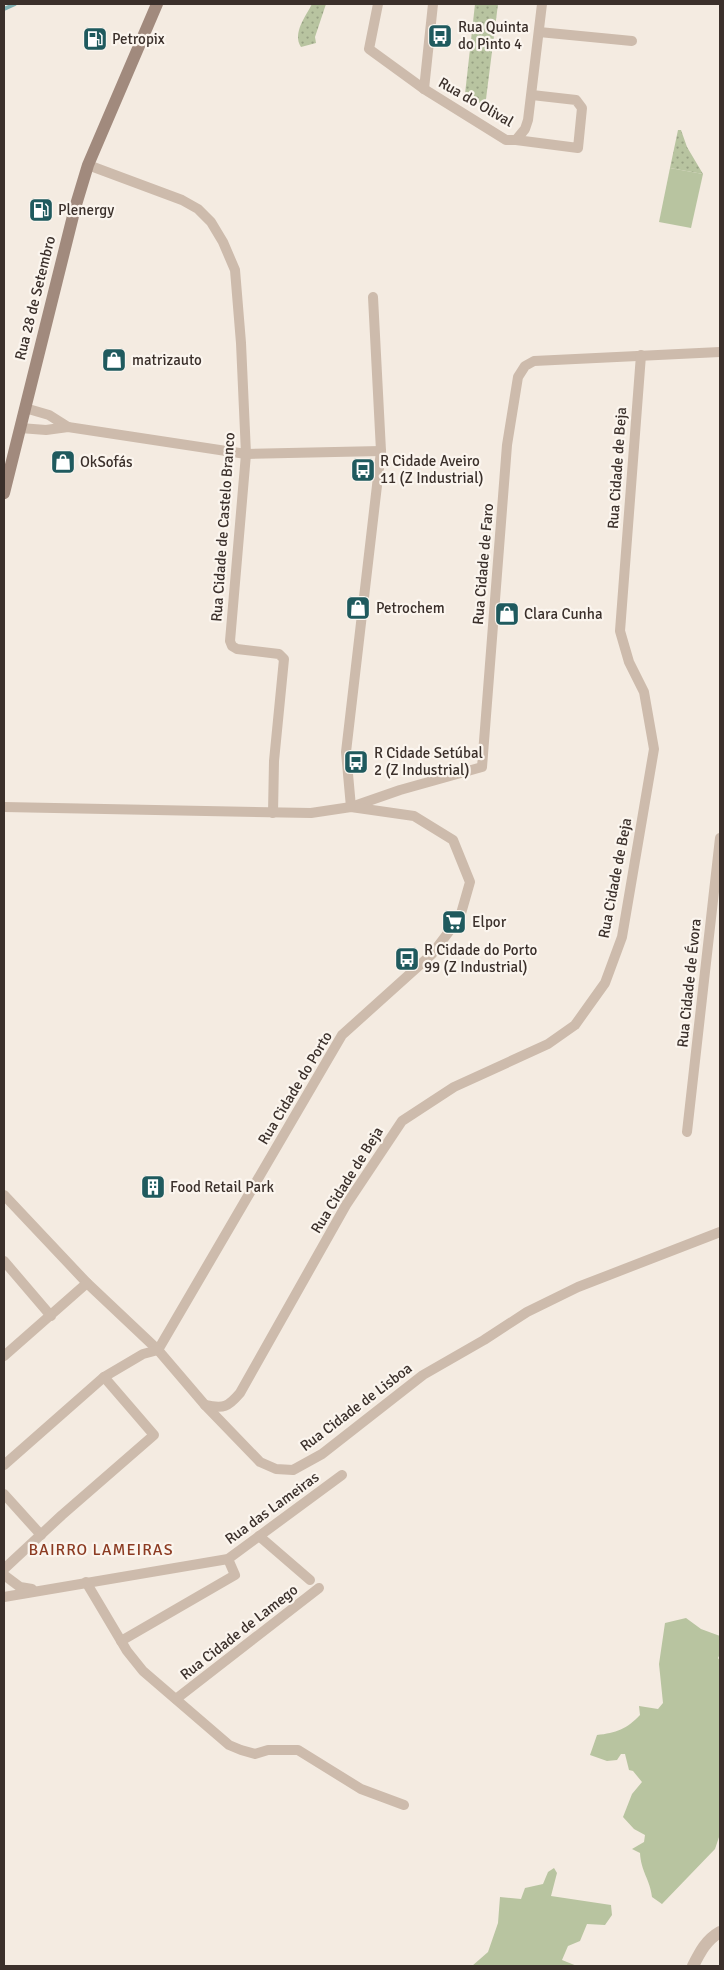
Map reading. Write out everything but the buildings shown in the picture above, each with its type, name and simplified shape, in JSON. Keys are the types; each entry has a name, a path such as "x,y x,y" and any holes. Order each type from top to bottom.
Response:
{"main road":[{"name":"Rua 28 de Setembro","path":"4,493 62,255 88,165 157,4"}],"street":[{"name":"Rua do Olival","path":"378,4 369,50 424,89 506,140 516,140 525,130 532,95 542,4"},
{"path":"424,89 433,4"},
{"path":"539,32 632,41"},
{"path":"516,140 578,148 582,108 576,100 532,95"},
{"name":"Rua Cidade de Castelo Branco","path":"88,165 182,200 198,209 211,222 223,242 235,270 241,343 246,454 230,641 232,646 238,649 279,654 284,659 274,761 273,813"},
{"path":"351,807 346,752 381,451 372,297"},
{"name":"Rua Cidade de Faro","path":"351,807 400,790 482,767 508,444 518,377 525,366 534,361 720,352"},
{"name":"Rua Cidade de Beja","path":"204,1405 216,1408 229,1405 240,1393 346,1205 402,1121 454,1087 548,1044 575,1025 605,983 622,937 654,749 644,692 629,662 620,631 641,355"},
{"path":"25,408 49,414 68,427"},
{"path":"20,428 46,430 68,427 246,454 381,451"},
{"name":"Rua Cidade do Porto","path":"4,808 311,813 351,807 414,816 453,840 470,882 460,917 432,954 342,1035 158,1350"},
{"name":"Rua Cidade de Évora","path":"687,1132 720,838"},
{"name":"Rua Cidade de Lisboa","path":"4,1195 87,1283 158,1350 204,1405 260,1462 276,1469 293,1470 322,1454 423,1375 484,1340 527,1312 578,1287 720,1232"},
{"path":"4,1261 51,1316"},
{"path":"4,1356 87,1283"},
{"path":"4,1465 104,1377 143,1354 158,1350"},
{"path":"4,1569 154,1435 104,1377"},
{"name":"Rua das Lameiras","path":"4,1597 228,1559 342,1474"},
{"path":"4,1494 41,1535"},
{"name":"Rua Cidade de Lamego","path":"259,1536 310,1580"},
{"path":"121,1641 235,1575 228,1559"},
{"name":"Rua das Lameiras","path":"4,1576 20,1587 40,1590"},
{"path":"86,1582 121,1641 143,1671 229,1745 255,1754 268,1750 298,1750 361,1789 404,1805"},
{"name":"Rua Cidade de Lamego","path":"176,1699 319,1588"},
{"path":"693,1966 702,1948 720,1932"}],"green space":[{"path":"312,4 326,4 315,37 316,43 301,47 298,36 299,30"},
{"path":"475,4 498,4 485,107 465,94"},
{"path":"678,130 681,130 687,147 703,174 670,168"},
{"path":"670,168 703,174 691,228 659,222"},
{"path":"686,1618 701,1629 720,1636 720,1654 718,1658 720,1661 720,1834 715,1849 662,1904 652,1897 640,1853 632,1849 644,1842 645,1835 634,1829 623,1817 632,1794 642,1782 633,1771 629,1770 625,1754 621,1754 617,1760 607,1761 590,1755 597,1735 610,1733 626,1727 640,1715 639,1706 658,1709 663,1703 659,1664 665,1623"},
{"path":"554,1868 557,1873 551,1896 611,1905 612,1915 605,1925 587,1924 580,1941 568,1946 562,1960 577,1966 472,1966 488,1952 498,1923 500,1897 521,1899 525,1888 543,1884 548,1872"}],"waterway":[{"path":"4,9 15,4"}],"place":[{"name":"Rua Quinta do Pinto 4","path":"440,36"},
{"name":"Petropix","path":"95,39"},
{"name":"Plenergy","path":"41,210"},
{"name":"matrizauto","path":"114,360"},
{"name":"OkSofás","path":"63,462"},
{"name":"R Cidade Aveiro 11 (Z Industrial)","path":"363,470"},
{"name":"Petrochem","path":"358,608"},
{"name":"Clara Cunha","path":"507,614"},
{"name":"R Cidade Setúbal 2 (Z Industrial)","path":"356,762"},
{"name":"Elpor","path":"454,922"},
{"name":"R Cidade do Porto 99 (Z Industrial)","path":"407,959"},
{"name":"Food Retail Park","path":"153,1187"}],"district":[{"name":"BAIRRO LAMEIRAS","path":"101,1549"}]}
